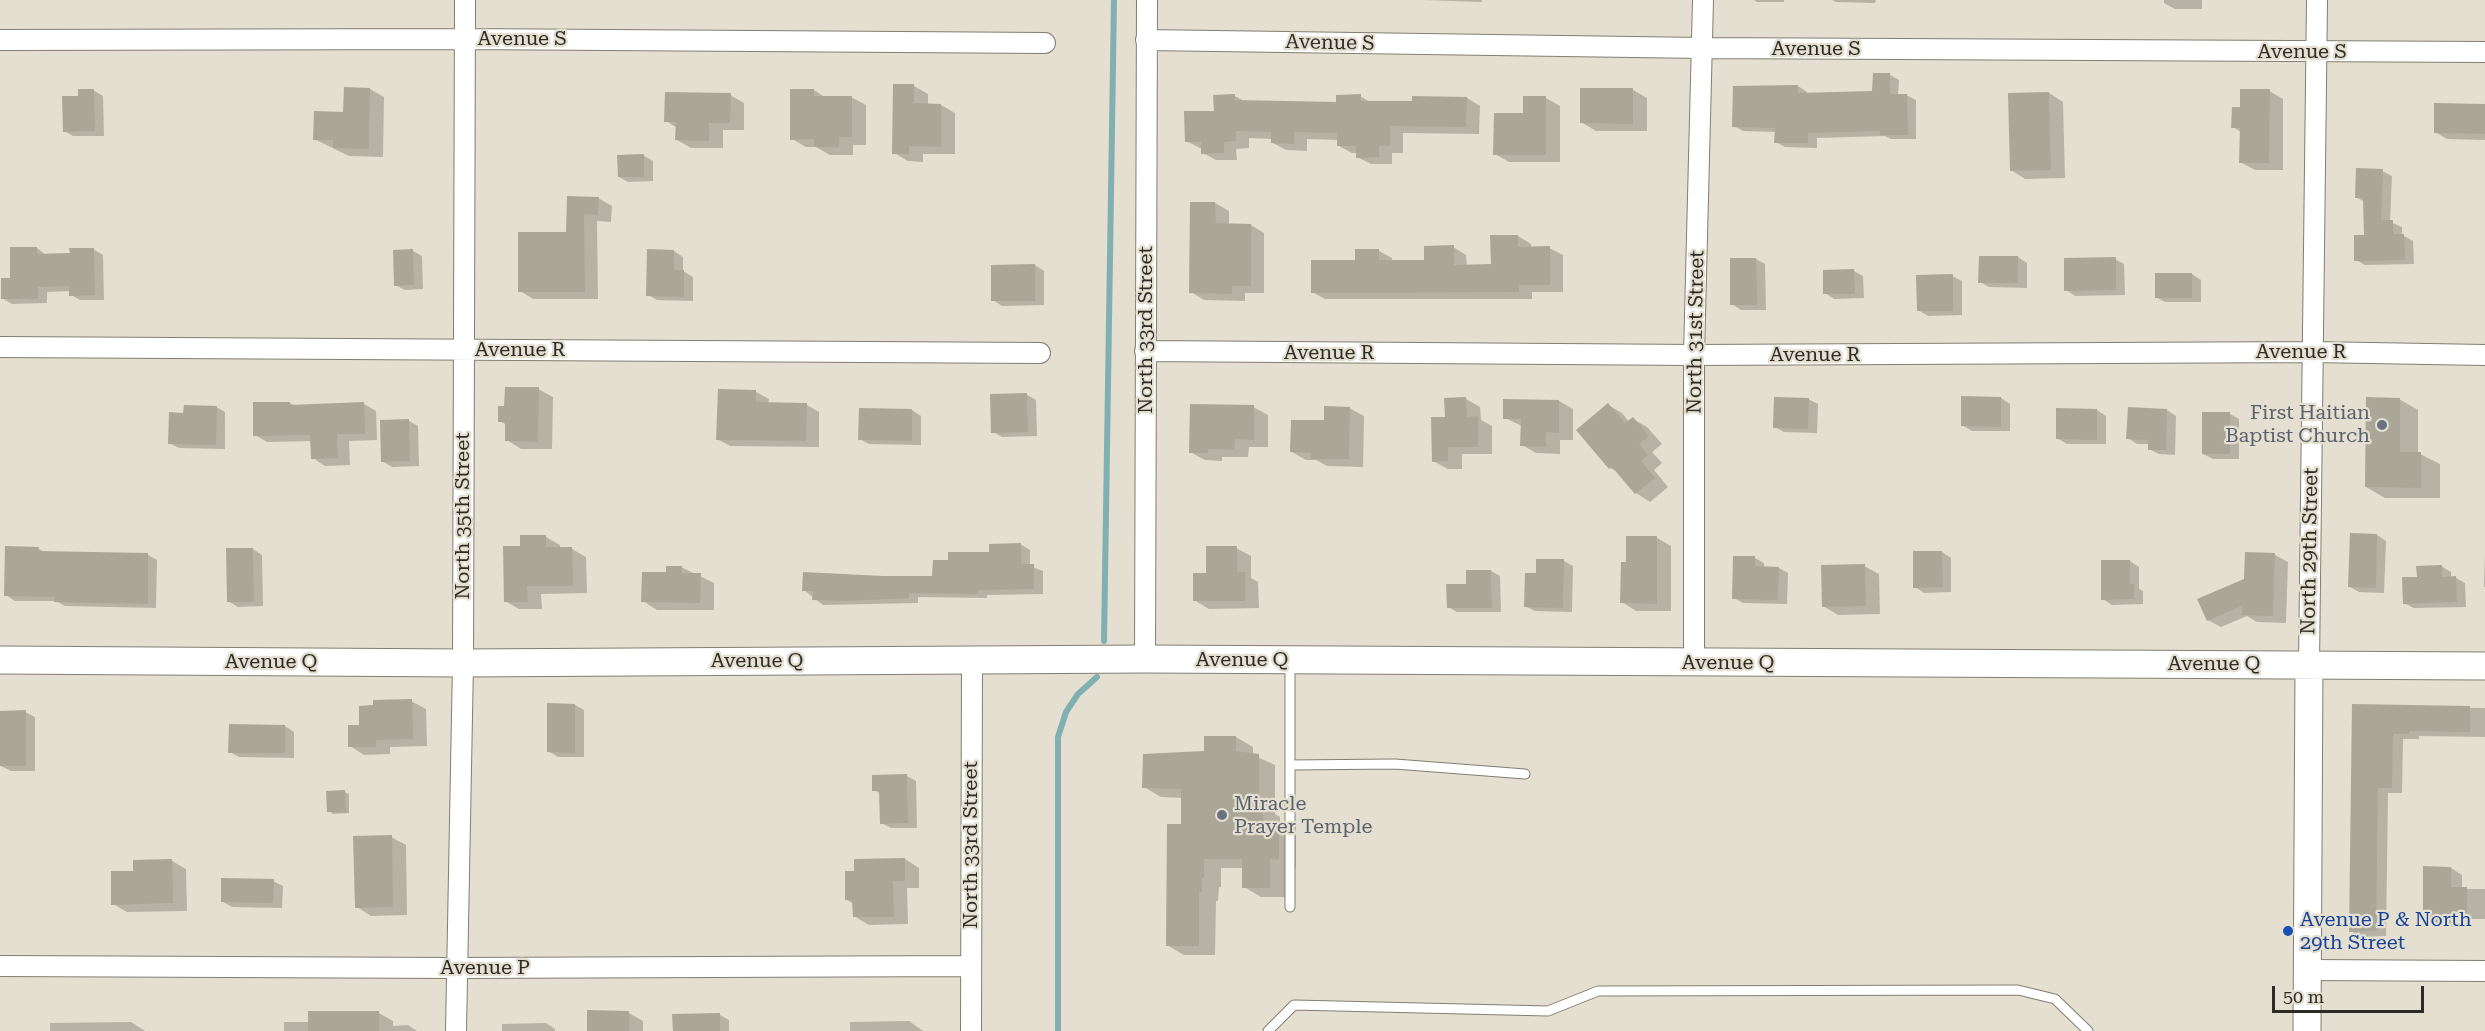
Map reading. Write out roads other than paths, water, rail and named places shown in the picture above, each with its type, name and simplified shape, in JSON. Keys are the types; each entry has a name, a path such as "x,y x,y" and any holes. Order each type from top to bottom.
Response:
{"street":[{"name":"North 35th Street","path":"456,1031 463,663 465,0"},
{"name":"North 33rd Street","path":"1145,659 1147,0"},
{"name":"North 31st Street","path":"1694,663 1694,356 1703,0"},
{"name":"North 29th Street","path":"2307,1031 2317,0"},
{"name":"Avenue S","path":"0,40 464,39 1045,43"},
{"name":"Avenue S","path":"1146,40 1702,48 2485,52"},
{"name":"Avenue R","path":"0,348 1040,353"},
{"name":"Avenue R","path":"1145,351 1694,356 2313,352 2485,355"},
{"name":"Avenue Q","path":"0,660 463,663 1145,659 2485,666"},
{"name":"North 33rd Street","path":"970,1031 972,660"},
{"name":"Avenue P","path":"0,966 456,968 971,966"},
{"path":"2308,970 2485,971"}],"lane":[{"path":"1290,660 1290,907"},
{"path":"1290,765 1395,764 1525,774"},
{"path":"1268,1031 1294,1005 1548,1011 1598,991 1982,990 2018,990 2055,999 2088,1031"}],"waterway":[{"path":"1104,641 1114,0"},
{"path":"1058,1031 1058,737 1066,712 1078,694 1097,677"}],"place":[{"name":"First Haitian Baptist Church","path":"2382,425"},
{"name":"Miracle Prayer Temple","path":"1222,815"},
{"name":"Avenue P & North 29th Street","path":"2288,931"}]}
